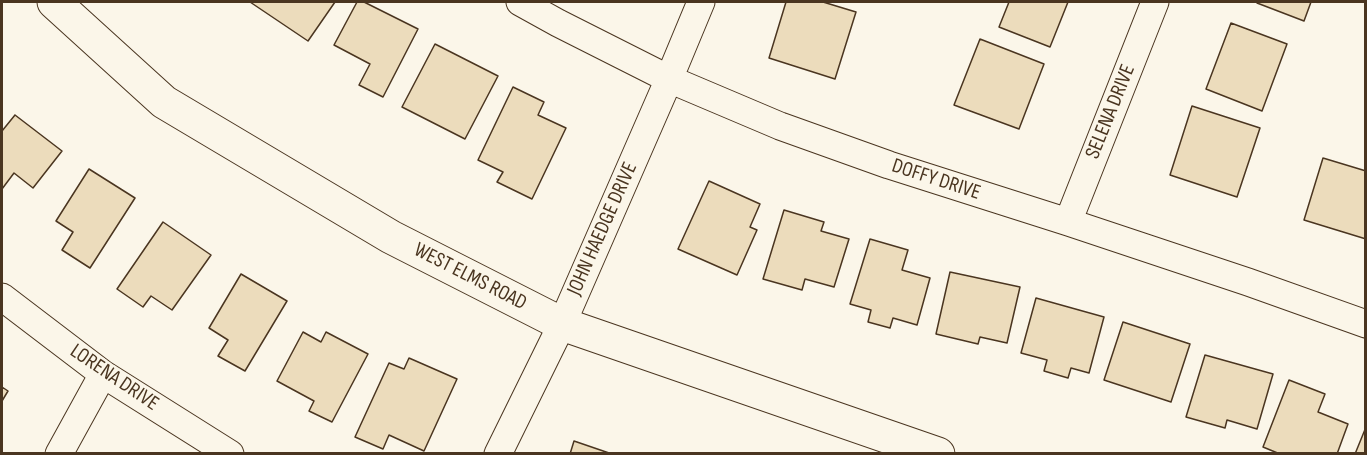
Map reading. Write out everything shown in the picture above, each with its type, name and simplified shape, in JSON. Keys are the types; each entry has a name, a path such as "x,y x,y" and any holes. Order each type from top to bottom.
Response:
{"main road":[{"name":"WEST ELMS ROAD","path":"54,2 164,102 391,237 562,324 938,453"}],"street":[{"name":"DOFFY DRIVE","path":"520,2 669,79 780,126 878,161 1248,282 1365,324"},
{"name":"JOHN HAEDGE DRIVE","path":"498,453 562,324 701,2"},
{"name":"SELENA DRIVE","path":"1068,222 1155,2"},
{"name":"LORENA DRIVE","path":"2,297 103,374 230,453"},
{"path":"59,453 103,374"}],"building":[{"path":"250,2 335,2 308,41"},
{"path":"357,2 364,2 418,29 383,97 359,85 370,64 334,45"},
{"path":"786,2 823,2 856,12 835,79 769,58"},
{"path":"1009,2 1068,2 1050,47 999,27"},
{"path":"1258,2 1311,2 1304,21"},
{"path":"1231,23 1287,44 1262,111 1206,89"},
{"path":"980,39 1044,64 1019,129 954,105"},
{"path":"435,44 498,76 465,139 402,107"},
{"path":"513,87 544,102 538,115 566,128 532,199 497,182 503,172 478,160"},
{"path":"1192,106 1260,128 1237,197 1170,175"},
{"path":"15,115 62,151 33,188 14,173 2,189 2,131"},
{"path":"1323,158 1366,171 1366,239 1304,220"},
{"path":"89,169 135,198 90,268 62,250 73,232 56,221"},
{"path":"709,181 760,204 750,227 757,230 737,275 678,249"},
{"path":"784,210 824,222 821,231 849,239 834,287 805,279 802,290 763,279"},
{"path":"163,222 211,255 172,310 151,296 143,307 117,289"},
{"path":"870,239 908,250 902,270 930,278 917,325 893,318 890,328 868,322 871,310 850,304"},
{"path":"950,272 1020,287 1007,343 980,337 978,344 936,334"},
{"path":"241,274 287,301 245,371 218,356 228,340 209,328"},
{"path":"1036,298 1104,317 1089,373 1071,368 1068,378 1044,371 1047,360 1021,353"},
{"path":"1123,322 1190,344 1171,402 1104,380"},
{"path":"303,332 321,342 326,332 368,354 332,422 309,411 314,401 277,381"},
{"path":"1205,355 1273,374 1257,429 1227,420 1225,428 1186,417"},
{"path":"409,358 457,379 424,451 389,435 383,449 355,437 389,363 404,369"},
{"path":"1289,380 1325,394 1318,412 1348,424 1337,454 1280,454 1263,447"},
{"path":"2,387 8,391 2,401"},
{"path":"1366,427 1366,454 1355,454"},
{"path":"574,441 612,454 570,454"}]}
